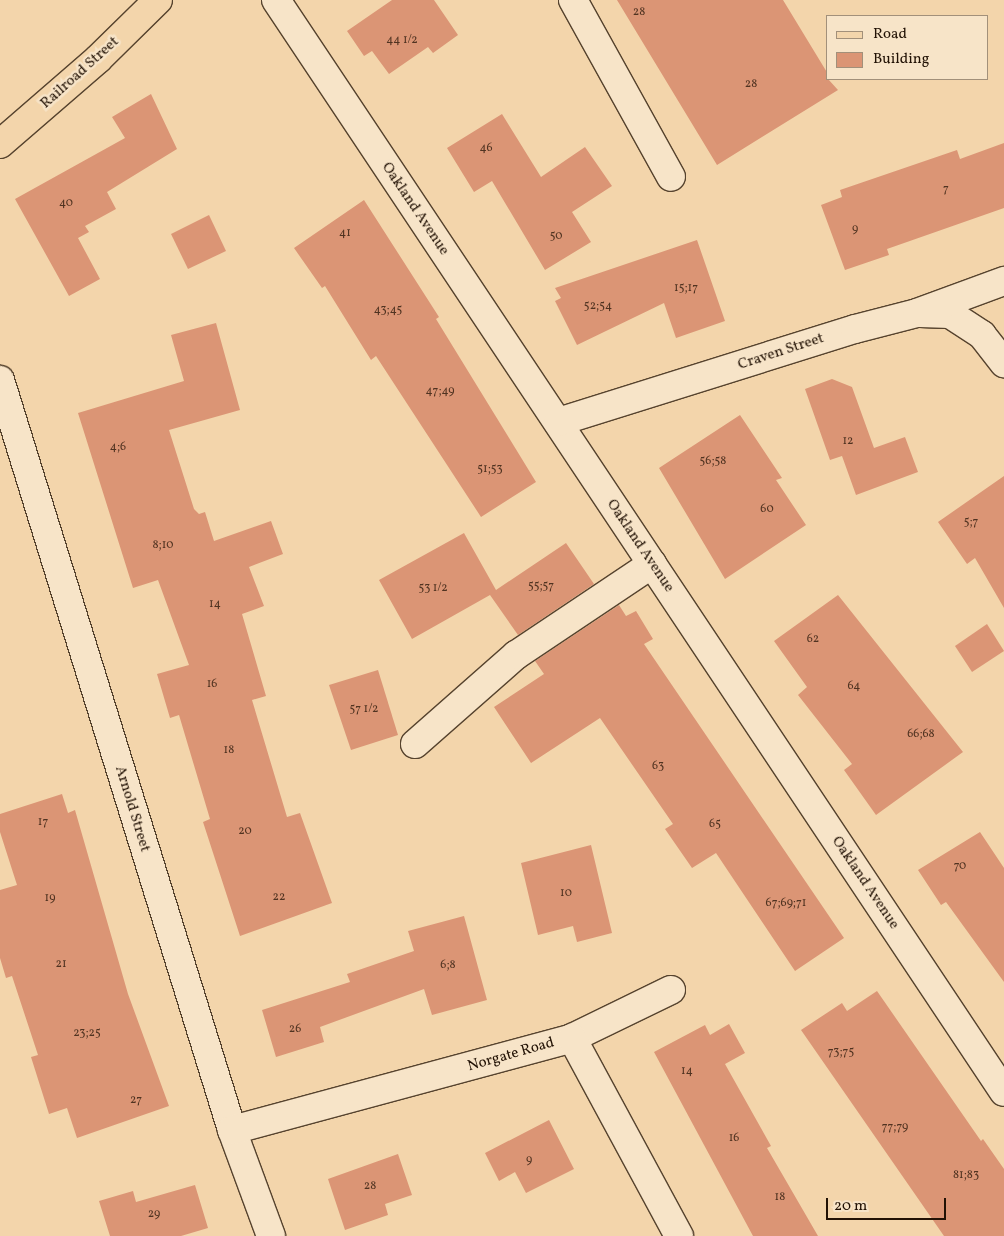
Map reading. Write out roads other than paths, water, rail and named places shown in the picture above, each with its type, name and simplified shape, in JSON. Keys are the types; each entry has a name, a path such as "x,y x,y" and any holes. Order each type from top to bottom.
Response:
{"main road":[{"name":"Railroad Street","path":"0,144 98,59 158,0"}],"street":[{"name":"Oakland Avenue","path":"276,0 1004,1092"},
{"path":"572,0 672,177"},
{"name":"Craven Street","path":"558,422 855,329 917,313 1004,282"},
{"path":"917,313 950,314 982,335 1004,363"},
{"name":"Arnold Street","path":"0,380 232,1130 271,1236"},
{"path":"415,744 516,655 652,564"},
{"path":"572,1038 671,990"},
{"name":"Norgate Road","path":"232,1130 572,1038 679,1236"}]}
